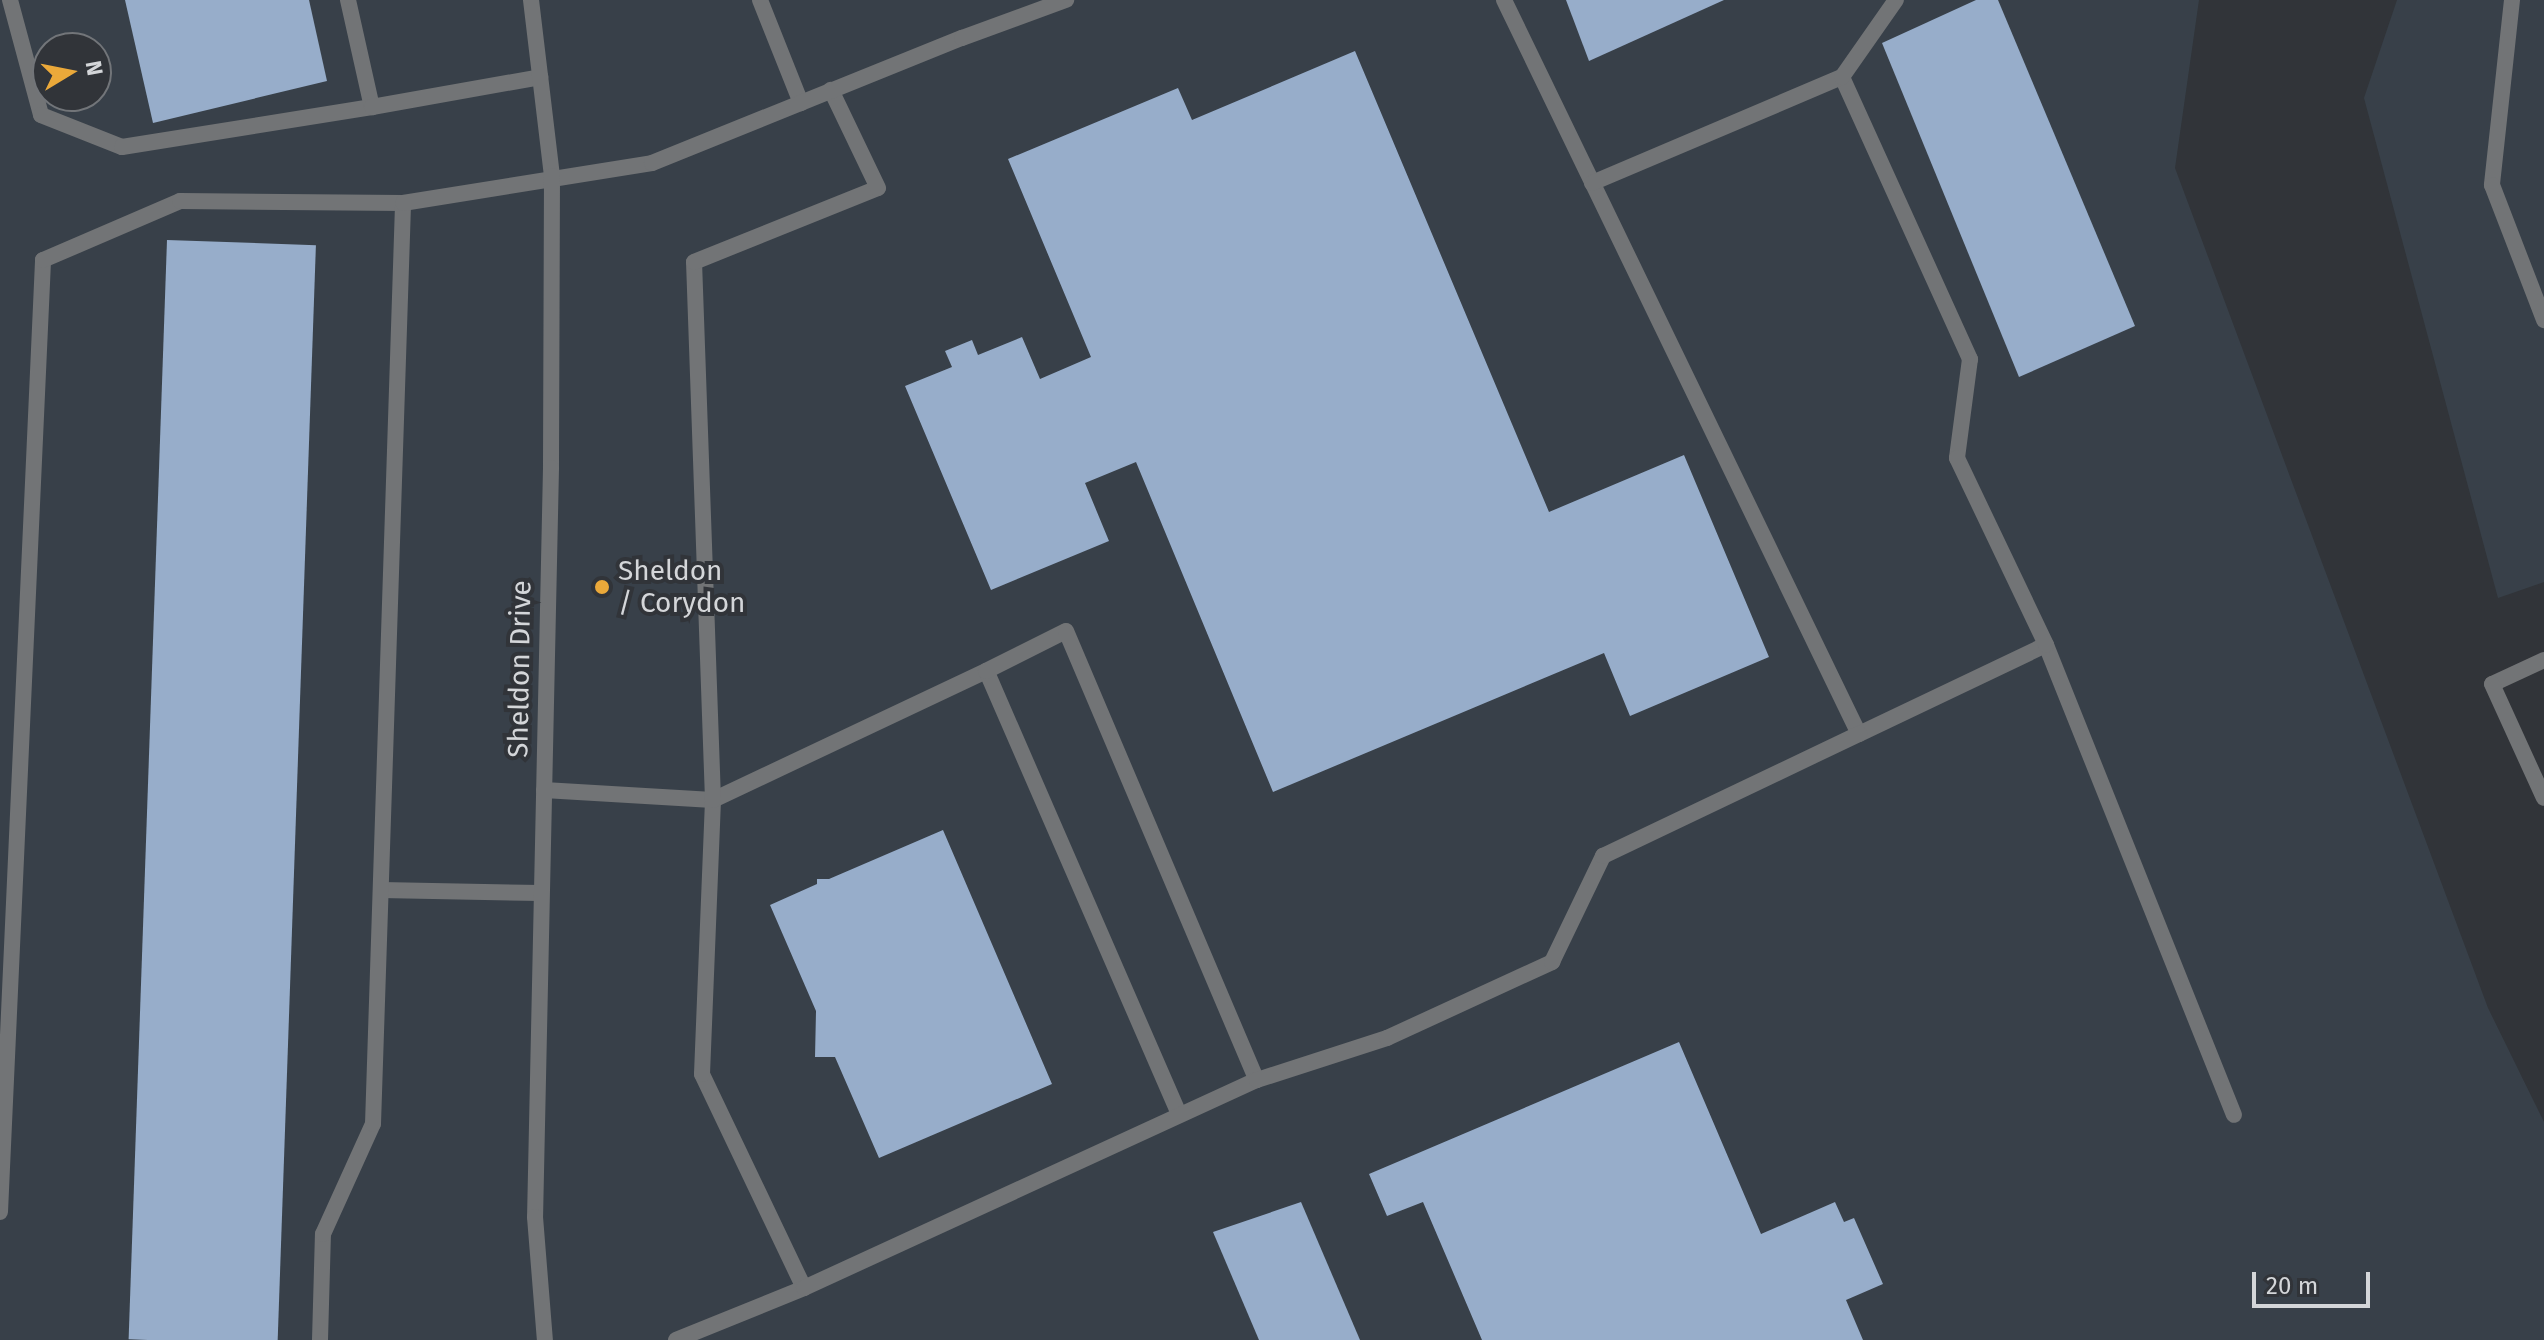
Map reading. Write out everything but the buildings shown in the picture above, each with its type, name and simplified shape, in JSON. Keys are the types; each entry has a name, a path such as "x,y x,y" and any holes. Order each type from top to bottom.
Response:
{"street":[{"path":"10,0 41,115 122,147 540,77"},
{"path":"348,0 372,107"},
{"name":"Sheldon Drive","path":"531,0 552,176 551,468 535,1217 545,1340"},
{"path":"760,0 801,103"},
{"path":"0,1212 43,260 180,201 403,203 552,176 652,163 1066,0"},
{"path":"1504,0 1859,734"},
{"path":"1592,183 1842,77 1896,0"},
{"path":"2512,0 2492,185 2544,320"},
{"path":"1842,77 1970,359 1957,458 2046,645 2234,1115"},
{"path":"804,1288 702,1074 713,800 694,262 878,188 831,90"},
{"path":"320,1340 323,1234 373,1124 403,203"},
{"path":"544,790 713,800 1066,631 1257,1080"},
{"path":"676,1340 804,1288 1257,1080 1387,1038 1552,962 1603,856 2046,645"},
{"path":"2544,660 2492,684 2544,798"},
{"path":"986,671 1179,1114"},
{"path":"381,890 541,893"}],"shaded area":[{"path":"0,0 2199,0 2175,168 2488,1008 2544,1122 2544,1340 0,1340"},
{"path":"2397,0 2544,0 2544,582 2498,598 2364,98"}],"place":[{"name":"Sheldon / Corydon","path":"602,587"}]}
